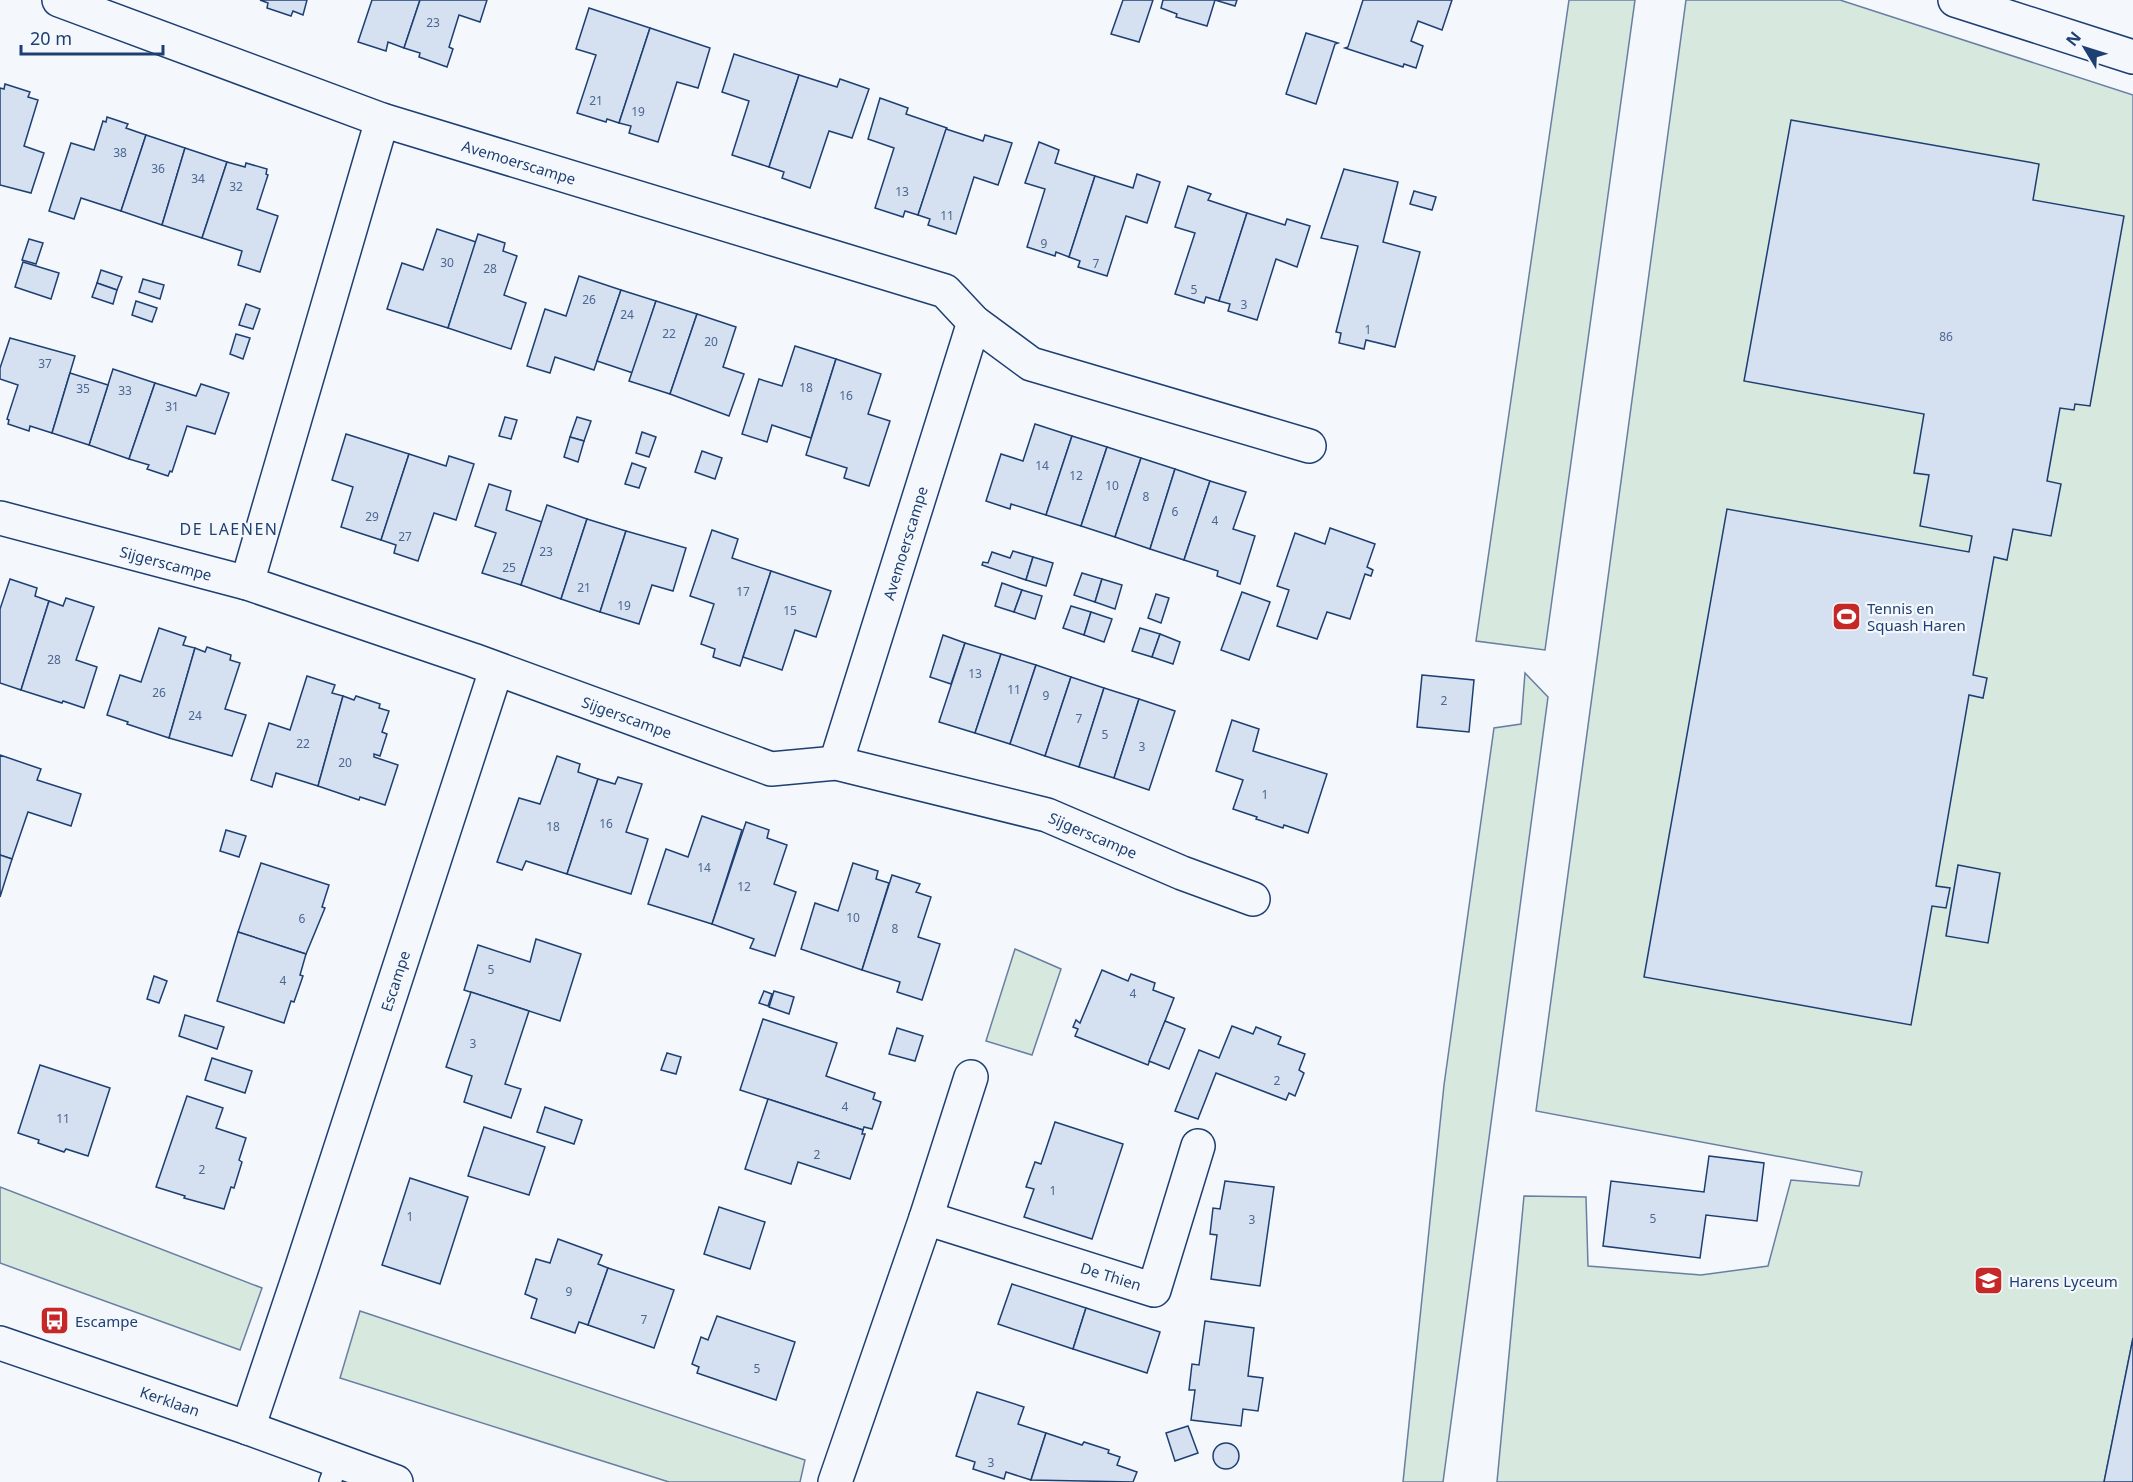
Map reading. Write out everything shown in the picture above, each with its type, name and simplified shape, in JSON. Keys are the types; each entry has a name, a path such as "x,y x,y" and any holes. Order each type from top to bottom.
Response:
{"street":[{"name":"Avemoerscampe","path":"59,0 382,120 945,291 974,322 1031,364 1309,446"},
{"path":"1955,0 2133,57"},
{"path":"247,583 382,120"},
{"name":"Avemoerscampe","path":"836,763 974,322"},
{"name":"Sijgerscampe","path":"0,518 247,583 473,660 771,769 836,763 1047,815 1182,873 1252,898"},
{"name":"Escampe","path":"248,1428 496,670"},
{"path":"835,1482 926,1218 971,1077"},
{"name":"De Thien","path":"926,1218 1154,1290 1198,1146"},
{"name":"Kerklaan","path":"0,1343 248,1428 334,1472 396,1482"}],"shaded area":[{"path":"1569,0 1635,0 1545,650 1476,641"},
{"path":"1686,0 1840,0 2133,95 2133,1338 2104,1482 1497,1482 1524,1196 1586,1197 1588,1266 1701,1275 1768,1266 1791,1180 1859,1186 1862,1172 1536,1111"},
{"path":"1525,673 1548,697 1443,1482 1403,1482 1444,1085 1494,728 1521,724"},
{"path":"1015,949 1061,969 1032,1055 986,1041"},
{"path":"0,1187 262,1288 240,1350 0,1263"},
{"path":"360,1311 805,1460 800,1482 669,1482 340,1378"}],"building":[{"path":"260,0 307,0 303,15 293,11 291,16 267,8 268,3"},
{"path":"372,0 420,0 404,48 388,42 386,51 358,42"},
{"path":"420,0 487,0 480,22 459,15 449,47 453,49 447,67 419,57 420,53 404,48"},
{"path":"1123,0 1153,0 1139,42 1111,34"},
{"path":"1163,0 1215,0 1207,26 1176,17 1177,14 1161,8"},
{"path":"1215,0 1237,0 1235,6"},
{"path":"1363,0 1452,0 1442,30 1418,21 1411,41 1423,46 1416,68 1404,64 1403,67 1345,48 1348,47"},
{"path":"589,8 650,28 619,123 607,119 606,122 577,113 596,55 576,49"},
{"path":"650,28 710,48 698,88 677,82 658,142 629,133 631,126 619,123"},
{"path":"1306,33 1338,43 1335,44 1316,104 1286,94"},
{"path":"734,54 799,75 769,167 732,155 749,101 722,92"},
{"path":"799,75 837,87 840,79 869,89 852,138 829,131 810,188 782,178 784,172 769,167"},
{"path":"5,84 30,92 28,97 38,100 24,146 44,153 31,193 0,185 0,88 4,89"},
{"path":"880,98 908,108 906,114 947,128 918,215 905,211 903,217 875,208 894,148 868,139"},
{"path":"107,117 128,124 126,128 146,135 121,211 81,198 74,219 49,211 71,143 94,150 103,121 106,122"},
{"name":"Tennis en Squash Haren","path":"1791,120 2039,164 2033,200 2124,216 2090,406 2075,404 2074,410 2060,408 2047,481 2061,484 2051,536 2013,529 2007,560 1994,557 1973,675 1987,678 1983,698 1969,695 1936,886 1950,888 1946,908 1932,906 1911,1025 1644,977 1727,509 1969,552 1972,536 1920,526 1929,475 1914,473 1924,414 1744,381"},
{"path":"946,129 983,141 985,135 1012,143 998,185 974,177 956,234 928,225 930,219 918,215"},
{"path":"146,135 185,148 162,225 121,211"},
{"path":"1039,142 1059,150 1055,163 1095,176 1069,257 1056,252 1055,256 1027,247 1045,189 1025,183"},
{"path":"185,148 227,162 202,238 162,225"},
{"path":"227,162 245,167 246,163 267,169 266,174 268,175 257,209 278,216 260,272 238,265 242,251 202,238"},
{"path":"1344,169 1398,182 1383,242 1420,252 1395,347 1366,340 1364,349 1339,343 1341,333 1336,332 1358,246 1321,238"},
{"path":"1137,174 1160,182 1147,223 1126,216 1107,276 1078,267 1080,261 1069,257 1095,176 1133,188"},
{"path":"1188,186 1211,194 1208,200 1247,213 1219,301 1206,297 1204,303 1175,294 1195,233 1175,227"},
{"path":"1414,191 1436,197 1432,210 1410,204"},
{"path":"1247,213 1285,225 1287,219 1310,226 1297,267 1276,259 1257,320 1228,311 1230,304 1219,301"},
{"path":"437,229 476,242 448,328 387,309 402,263 423,270"},
{"path":"478,234 505,243 503,251 517,256 504,295 526,303 511,349 448,328"},
{"path":"29,239 43,243 36,264 22,260"},
{"path":"23,262 59,273 51,299 15,287"},
{"path":"101,270 122,277 117,290 97,283"},
{"path":"579,276 621,290 594,370 555,357 550,373 527,366 545,309 566,316"},
{"path":"143,279 164,285 160,299 139,292"},
{"path":"97,283 117,290 113,304 92,297"},
{"path":"621,290 656,301 633,373 597,361"},
{"path":"136,301 157,308 152,322 132,315"},
{"path":"656,301 697,314 670,394 629,381"},
{"path":"246,304 260,309 253,329 239,325"},
{"path":"697,314 736,327 723,367 744,374 729,416 670,394"},
{"path":"236,334 250,338 243,359 230,354"},
{"path":"10,338 75,356 52,433 30,426 29,431 8,424 7,419 18,385 0,379 0,368"},
{"path":"795,346 836,359 811,438 772,425 767,442 742,434 759,379 782,386"},
{"path":"836,359 881,374 868,414 890,421 869,486 844,478 847,468 806,455"},
{"path":"113,369 155,383 129,459 89,445"},
{"path":"70,373 108,385 89,445 52,433"},
{"path":"155,383 196,396 201,384 229,393 215,434 187,426 172,472 170,471 168,476 147,469 149,465 129,459"},
{"path":"505,417 517,420 511,439 499,436"},
{"path":"577,417 591,421 584,441 570,437"},
{"path":"1035,424 1072,436 1046,515 1011,504 1010,509 986,501 1001,454 1023,461"},
{"path":"642,432 656,437 649,457 636,453"},
{"path":"346,434 409,454 381,540 341,527 353,487 332,480"},
{"path":"1072,436 1107,447 1081,526 1046,515"},
{"path":"570,437 584,441 578,462 564,457"},
{"path":"1107,447 1141,458 1115,537 1081,526"},
{"path":"702,451 722,458 715,479 695,472"},
{"path":"409,454 446,466 449,456 474,464 456,520 434,513 418,561 394,553 396,545 381,540"},
{"path":"1141,458 1175,469 1150,549 1115,537"},
{"path":"632,463 646,468 639,488 625,484"},
{"path":"1175,469 1210,481 1184,560 1150,549"},
{"path":"1210,481 1246,492 1233,529 1255,536 1240,584 1217,576 1218,571 1184,560"},
{"path":"489,484 511,491 506,510 542,522 521,585 482,573 496,533 475,526"},
{"path":"547,505 587,519 561,599 521,585"},
{"path":"587,519 626,531 600,612 561,599"},
{"path":"1330,528 1375,544 1367,567 1373,570 1371,576 1365,574 1350,619 1327,612 1317,639 1277,626 1289,590 1277,586 1295,533 1325,544"},
{"path":"712,530 738,539 732,558 771,571 740,666 713,657 715,649 701,644 714,604 690,596"},
{"path":"626,531 686,548 673,591 652,585 639,624 600,612"},
{"path":"1013,551 1033,557 1026,580 982,565 983,562 988,563 992,552 1010,558"},
{"path":"1033,557 1053,563 1046,586 1026,580"},
{"path":"771,571 831,591 816,637 795,630 782,670 743,657"},
{"path":"1082,573 1102,579 1095,602 1074,595"},
{"path":"10,579 37,588 35,596 49,601 21,690 0,683 0,609"},
{"path":"1102,579 1122,585 1115,609 1095,602"},
{"path":"1002,583 1022,590 1014,612 995,606"},
{"path":"1022,590 1042,596 1035,619 1014,612"},
{"path":"1242,592 1270,602 1249,660 1221,650"},
{"path":"1156,594 1169,598 1161,623 1148,618"},
{"path":"66,598 94,607 76,660 97,667 84,708 21,690 49,601 63,606"},
{"path":"1071,606 1091,612 1084,635 1063,628"},
{"path":"1091,612 1112,619 1104,642 1084,635"},
{"path":"159,628 186,637 183,645 195,648 169,738 107,715 120,675 141,682"},
{"path":"1140,628 1160,634 1152,657 1132,651"},
{"path":"1160,634 1180,642 1173,664 1152,657"},
{"path":"943,635 965,643 951,684 930,677"},
{"path":"965,643 1001,654 975,733 939,722"},
{"path":"207,647 231,655 230,660 240,663 225,709 246,715 232,756 169,738 195,648 205,652"},
{"path":"1001,654 1036,665 1010,744 975,733"},
{"path":"1036,665 1071,677 1045,756 1010,744"},
{"path":"1422,675 1474,680 1469,732 1417,727"},
{"path":"307,676 335,685 332,693 343,696 318,786 276,773 272,787 251,780 269,723 290,730"},
{"path":"1071,677 1104,688 1079,767 1045,756"},
{"path":"1104,688 1139,699 1114,778 1079,767"},
{"path":"343,696 354,700 356,696 380,704 379,708 389,711 382,732 387,734 380,756 374,754 374,757 398,765 385,805 360,797 359,800 318,786"},
{"path":"1139,699 1175,711 1149,790 1114,778"},
{"path":"1232,720 1259,729 1253,751 1327,774 1308,833 1284,825 1283,828 1233,809 1243,780 1216,771"},
{"path":"0,755 41,769 37,780 81,794 71,826 28,812 12,859 0,855"},
{"path":"557,756 580,764 578,772 598,779 567,874 526,861 522,870 497,862 519,798 540,804"},
{"path":"618,777 642,784 626,832 648,839 631,894 567,874 598,779 615,784"},
{"path":"702,816 742,830 712,924 648,904 666,849 688,857"},
{"path":"746,822 769,830 767,838 787,845 774,884 796,892 775,956 750,948 754,939 712,924"},
{"path":"226,830 246,836 239,857 220,851"},
{"path":"0,855 12,859 0,897"},
{"path":"261,863 329,885 322,907 325,908 306,954 238,932"},
{"path":"853,863 878,871 876,879 889,883 862,970 801,949 815,903 838,911"},
{"path":"1958,865 2000,873 1988,943 1946,936"},
{"path":"892,875 920,884 916,892 931,897 918,937 940,944 922,1000 897,992 900,982 862,970"},
{"path":"238,932 306,954 300,975 303,976 284,1023 217,1001"},
{"path":"536,939 581,954 560,1021 464,990 478,945 530,962"},
{"path":"1102,970 1128,981 1131,974 1155,983 1153,990 1174,998 1148,1065 1075,1036 1078,1029 1073,1027 1076,1020 1080,1023"},
{"path":"154,976 167,981 159,1003 147,999"},
{"path":"764,991 772,994 768,1006 759,1003"},
{"path":"774,991 794,997 789,1014 769,1007"},
{"path":"471,992 529,1011 505,1084 521,1089 511,1118 464,1102 472,1076 446,1067"},
{"path":"185,1015 224,1027 217,1049 179,1036"},
{"path":"763,1019 837,1043 826,1076 875,1093 873,1099 881,1102 872,1129 864,1127 863,1130 740,1090"},
{"path":"1165,1021 1185,1029 1169,1069 1149,1061"},
{"path":"1232,1026 1253,1034 1256,1027 1281,1037 1278,1044 1305,1054 1299,1070 1304,1073 1295,1096 1289,1093 1286,1100 1216,1073 1198,1119 1175,1111 1199,1050 1219,1058"},
{"path":"897,1028 923,1036 915,1061 889,1054"},
{"path":"667,1053 681,1057 676,1074 661,1070"},
{"path":"212,1058 252,1071 245,1093 205,1080"},
{"path":"40,1065 110,1088 88,1156 66,1149 64,1152 18,1133"},
{"path":"187,1096 223,1108 216,1128 246,1138 234,1188 231,1187 224,1209 184,1198 185,1196 156,1187"},
{"path":"768,1099 863,1130 862,1134 865,1134 850,1179 798,1162 791,1184 745,1169"},
{"path":"545,1107 582,1120 574,1144 537,1132"},
{"path":"1055,1122 1123,1144 1092,1239 1024,1217 1034,1189 1026,1187 1035,1162 1041,1164"},
{"path":"484,1127 545,1147 529,1195 468,1176"},
{"path":"1709,1156 1764,1163 1757,1221 1706,1215 1700,1258 1603,1246 1611,1181 1704,1192"},
{"path":"410,1178 468,1197 440,1284 382,1265"},
{"path":"1225,1181 1274,1187 1260,1286 1211,1279 1217,1235 1210,1234 1213,1208 1220,1209"},
{"path":"719,1207 765,1222 750,1269 704,1254"},
{"path":"558,1239 602,1255 598,1264 608,1268 588,1325 579,1322 575,1333 531,1318 537,1299 525,1294 536,1259 550,1263"},
{"path":"608,1268 674,1290 654,1348 588,1325"},
{"path":"1012,1284 1086,1308 1073,1349 998,1324"},
{"path":"1086,1308 1160,1332 1147,1373 1073,1349"},
{"path":"717,1316 795,1342 776,1400 697,1373 699,1367 692,1364 701,1337 708,1340"},
{"path":"1205,1321 1254,1328 1248,1376 1263,1378 1258,1411 1243,1409 1241,1426 1191,1420 1195,1390 1189,1390 1192,1364 1199,1365"},
{"path":"2133,1338 2133,1482 2104,1482"},
{"path":"977,1392 1024,1407 1018,1424 1046,1433 1031,1480 1006,1472 1004,1479 973,1469 975,1462 956,1456"},
{"path":"1188,1426 1198,1453 1175,1461 1166,1433"},
{"path":"1046,1433 1082,1445 1084,1442 1109,1450 1108,1453 1120,1457 1117,1465 1137,1472 1133,1482 1031,1480"},
{"path":"1226,1443 1235,1447 1239,1456 1235,1465 1226,1469 1217,1465 1213,1456 1217,1447"}],"place":[{"name":"Tennis en Squash Haren","path":"1846,617"},
{"name":"Harens Lyceum","path":"1988,1281"},
{"name":"Escampe","path":"54,1321"}],"district":[{"name":"DE LAENEN","path":"229,529"}]}
